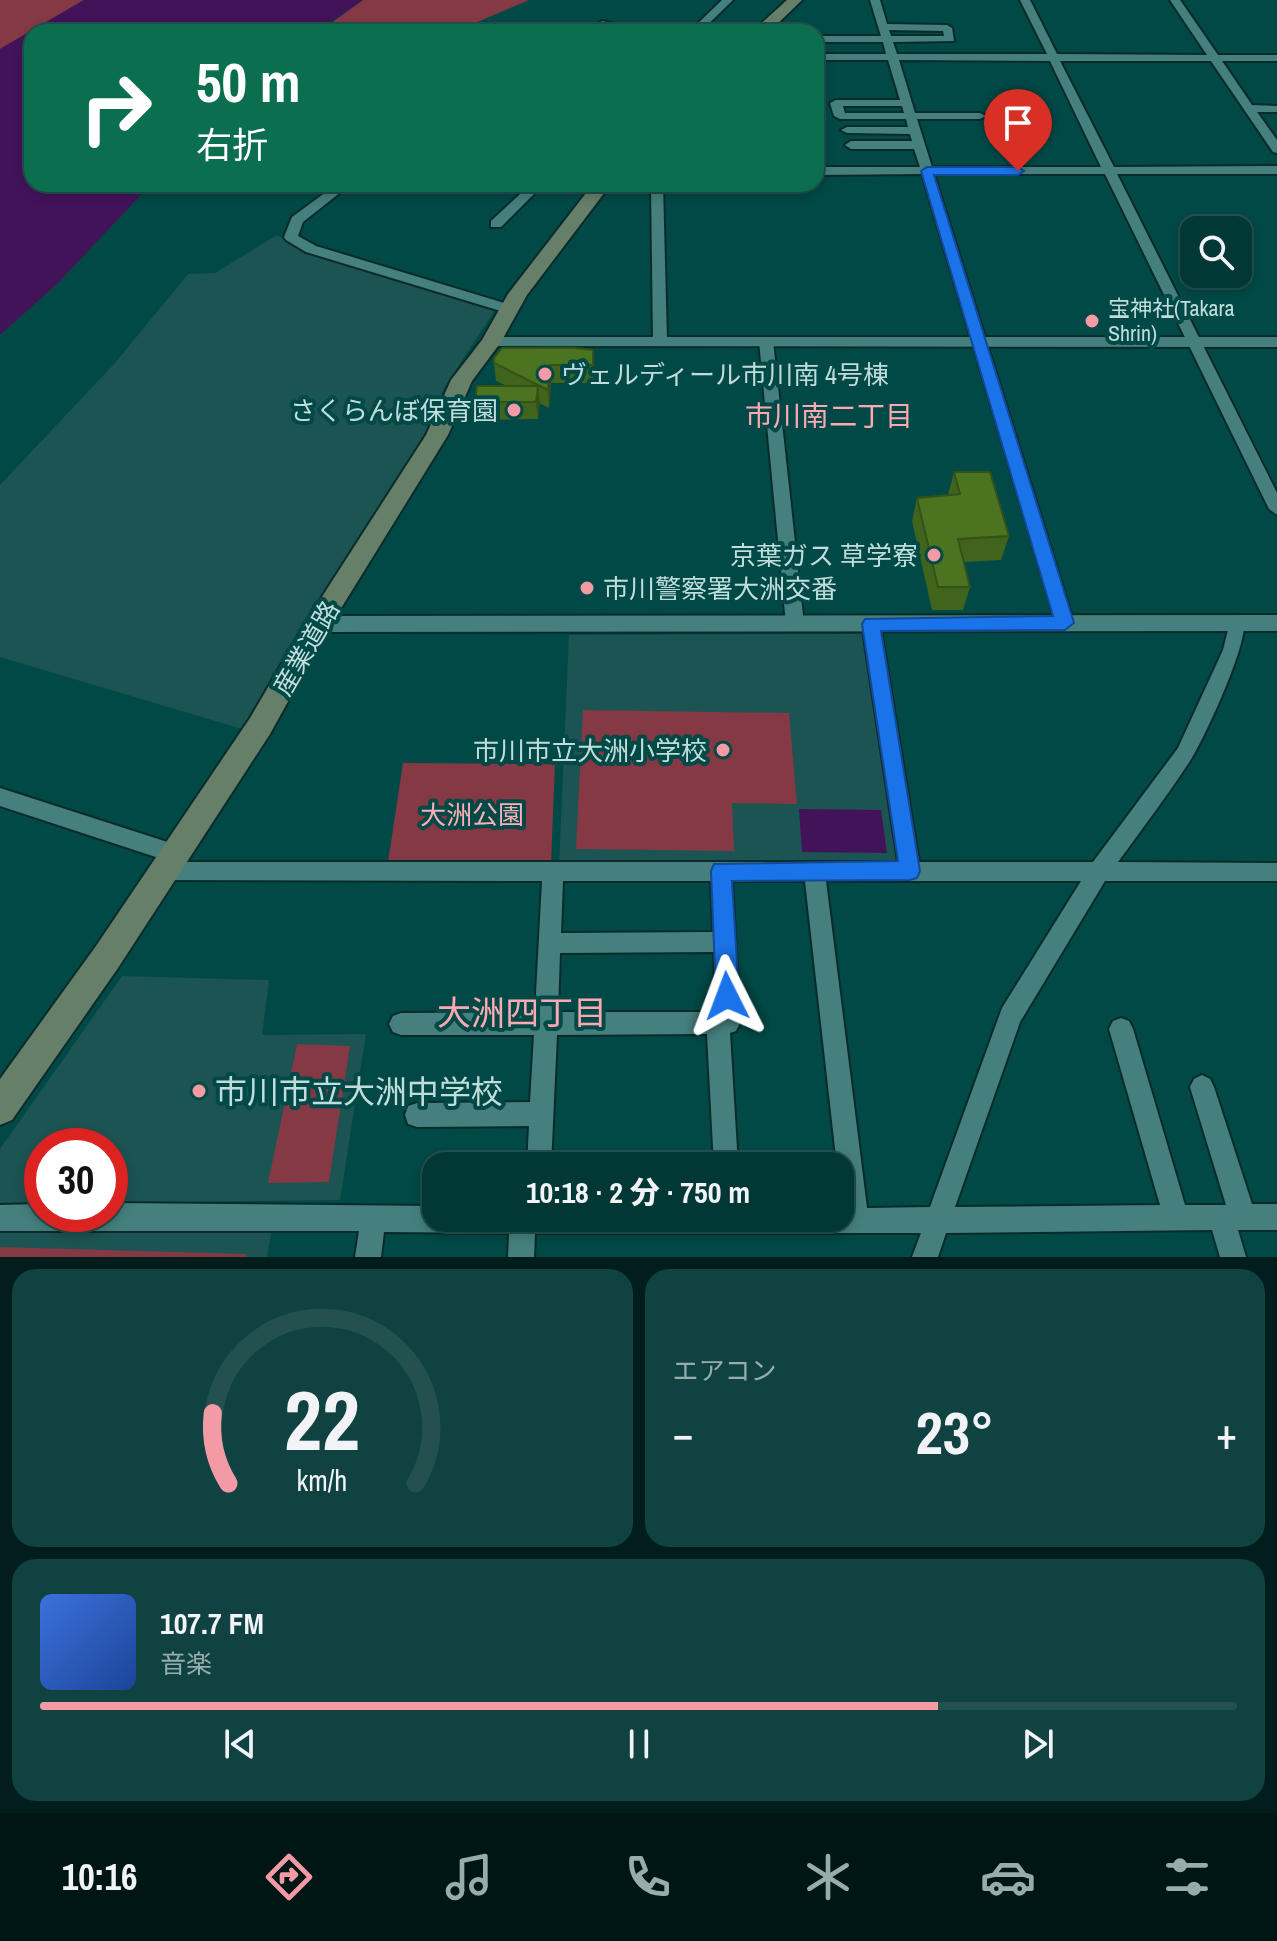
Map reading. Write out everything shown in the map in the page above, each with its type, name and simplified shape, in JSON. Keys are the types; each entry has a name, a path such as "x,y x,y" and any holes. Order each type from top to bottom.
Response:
{"main road":[{"path":"769,24 795,0"},
{"name":"産業道路","path":"0,1108 260,726 318,624 437,435 462,380 491,342 509,309 596,192"}],"street":[{"path":"702,24 728,0"},
{"path":"875,0 1065,623"},
{"path":"1025,0 1277,509"},
{"path":"1175,0 1277,149"},
{"path":"824,35 947,28 950,39 885,33"},
{"path":"824,57 1277,58"},
{"path":"836,103 913,124 840,116 836,103"},
{"path":"1249,108 1277,109"},
{"path":"847,130 980,116"},
{"path":"851,145 913,124"},
{"path":"824,171 1277,170"},
{"path":"334,192 297,220 291,237 311,249 509,309"},
{"path":"496,224 530,192"},
{"path":"657,192 660,341"},
{"path":"766,341 795,624"},
{"path":"491,342 1277,342"},
{"path":"925,1257 1010,1016 1100,870 1185,753 1232,650 1237,623"},
{"path":"318,624 1277,623"},
{"path":"871,624 910,871"},
{"path":"0,797 170,862 553,872 1277,872"},
{"path":"401,1024 728,1023 721,871"},
{"path":"814,871 856,1220 1277,1217"},
{"path":"540,1152 553,872"},
{"path":"549,943 725,942"},
{"path":"718,1023 725,1152"},
{"path":"1121,1029 1176,1218"},
{"path":"1202,1087 1232,1217 1233,1257"},
{"path":"417,1115 542,1114"},
{"path":"0,1218 422,1219"},
{"path":"368,1257 373,1219"},
{"path":"521,1257 528,1232"}],"shaded area":[{"path":"84,0 363,0 328,24 43,24"},
{"path":"24,35 24,192 143,192 57,284 0,335 0,49"},
{"path":"277,235 301,249 495,310 444,388 430,426 242,729 0,657 0,485 115,363 188,274 215,273"},
{"name":"市川市立大洲小学校","path":"862,634 900,866 559,866 569,635"},
{"path":"799,809 881,810 887,853 802,852"},
{"name":"市川市立大洲中学校","path":"122,976 269,980 262,1035 366,1034 340,1200 128,1203 128,1128 24,1128 24,1204 0,1204 0,1149"},
{"path":"272,1228 267,1257 0,1257 0,1230 128,1232 128,1229"}],"green space":[{"path":"0,0 84,0 43,24 24,24 24,35 0,49"},
{"path":"363,0 529,0 473,24 330,24"},
{"path":"583,710 789,713 797,804 732,803 734,851 576,849"},
{"name":"大洲公園","path":"403,763 555,764 551,864 388,862"},
{"path":"297,1044 350,1046 329,1182 268,1183"},
{"path":"0,1247 246,1254 246,1257 0,1257"}],"building":[{"path":"502,348 593,350 593,365 550,365 548,390 494,363"},
{"path":"477,386 538,386 536,402 475,402"},
{"path":"954,472 990,472 1009,536 958,539 970,587 938,587 917,498 960,494"}],"place":[{"name":"宝神社(Takara Shrin)","path":"1092,321"},
{"name":"ヴェルディール市川南 4号棟","path":"545,374"},
{"name":"さくらんぼ保育園","path":"514,410"},
{"name":"京葉ガス 草学寮","path":"934,555"},
{"name":"市川警察署大洲交番","path":"587,588"},
{"name":"市川市立大洲小学校","path":"723,750"},
{"name":"市川市立大洲中学校","path":"199,1091"}],"district":[{"name":"市川南二丁目","path":"829,416"},
{"name":"大洲四丁目","path":"522,1013"}],"route":[{"path":"727,996 721,871 910,871 871,624 1065,623 927,171 1018,171"}]}
